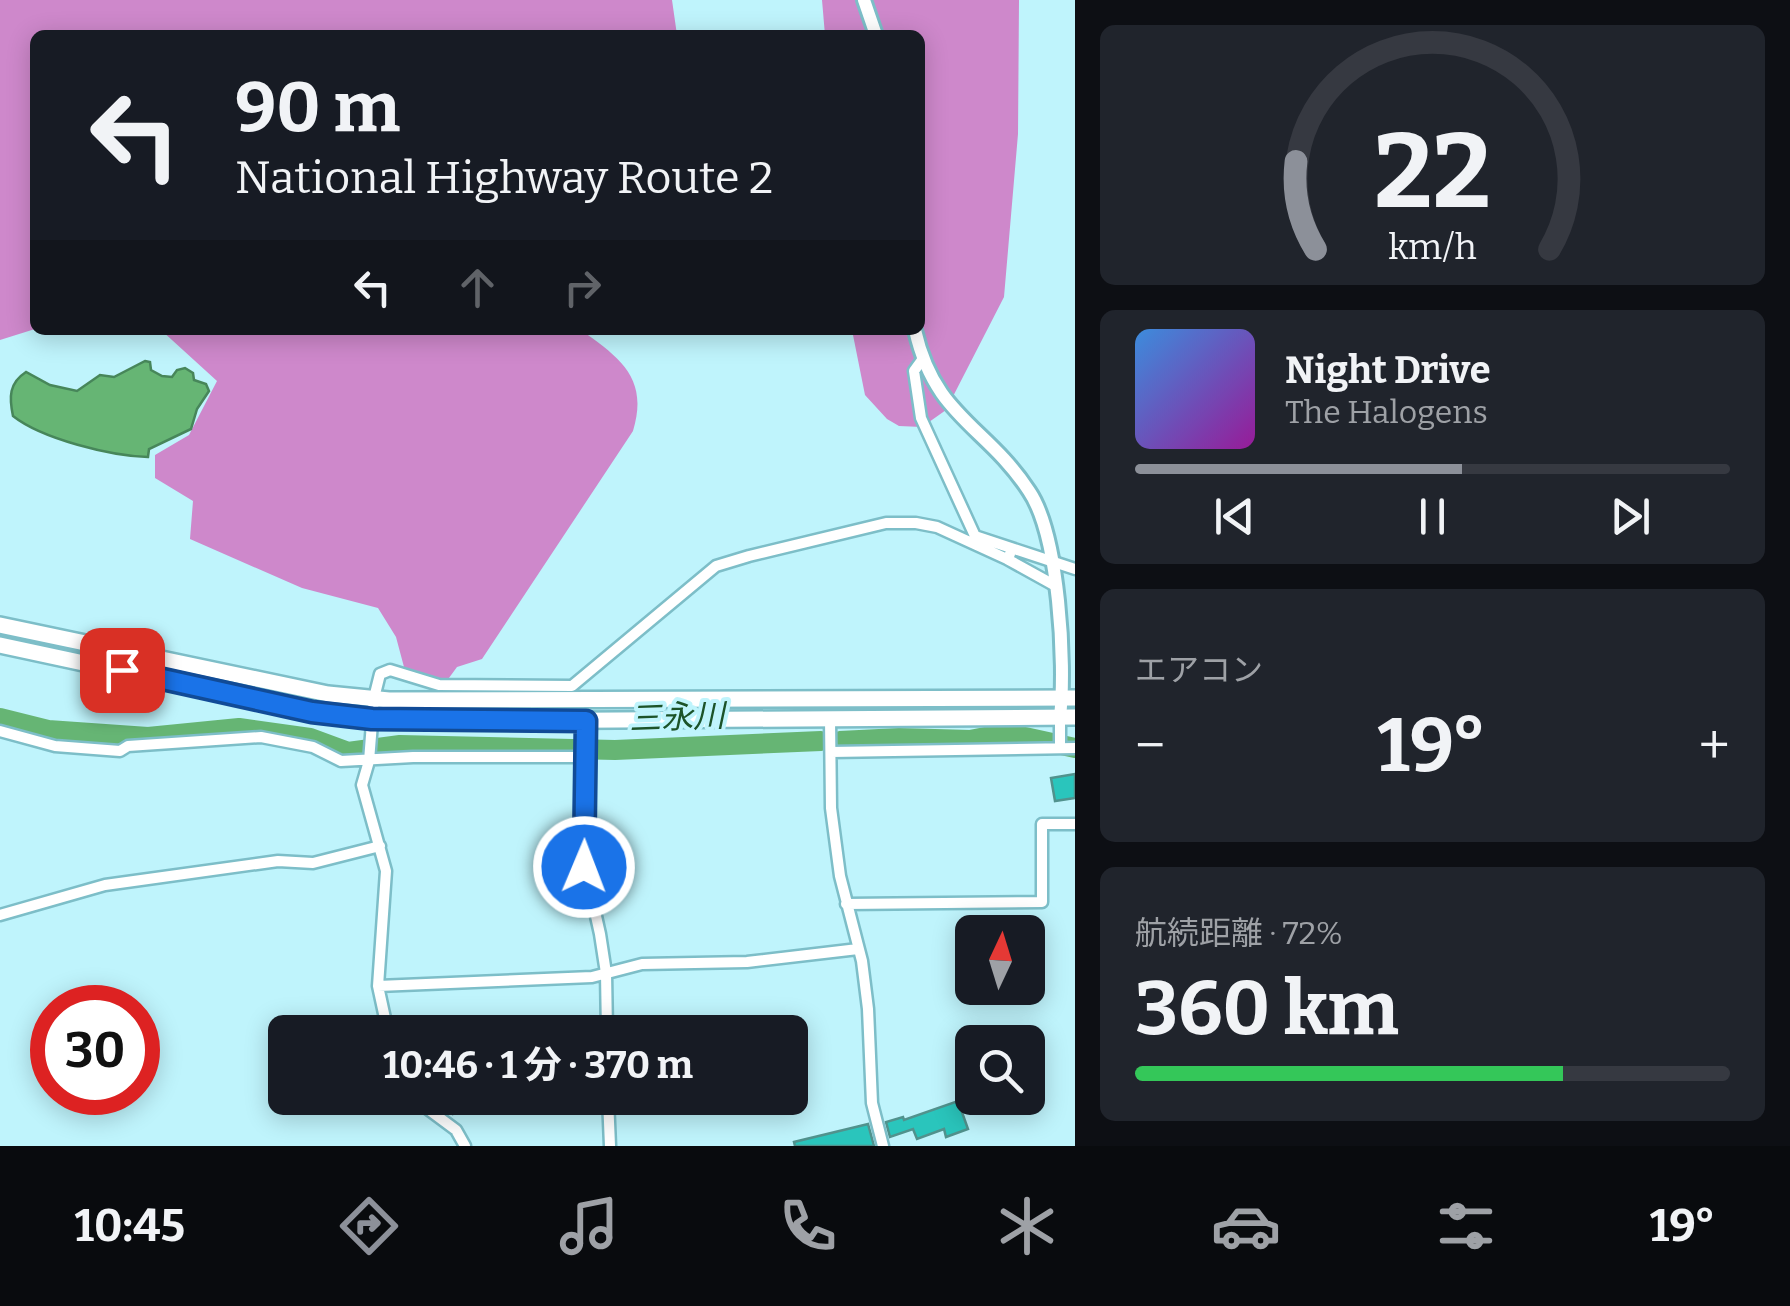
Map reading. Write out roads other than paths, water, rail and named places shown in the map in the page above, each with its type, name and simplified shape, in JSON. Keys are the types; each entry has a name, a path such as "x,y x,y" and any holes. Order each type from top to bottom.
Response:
{"highway":[{"path":"0,625 328,694 374,698 474,702 1069,698"},
{"path":"0,645 372,726 586,728 830,718 1068,717"}],"street":[{"path":"864,0 874,30"},
{"path":"916,335 922,360 938,392 1029,490 1044,521 1053,562 1069,698 1060,748"},
{"path":"922,360 914,371 921,418 975,536 1010,554 1054,585"},
{"path":"384,1015 378,986 386,871 362,785 380,674 390,670 438,685 572,686 716,566 886,522 916,523 1010,554 1075,569"},
{"path":"830,718 831,808 868,1009 872,1103 882,1146"},
{"path":"586,728 584,867 606,973 607,1015"},
{"path":"0,731 56,746 120,751 128,746 261,737 313,747 341,761 587,754"},
{"path":"831,752 1075,748"},
{"path":"846,904 1042,902 1042,824 1075,824"},
{"path":"0,916 105,886 278,861 313,863 380,846"},
{"path":"378,986 592,978 642,964 747,962 858,950"},
{"path":"436,1115 456,1130 465,1146"},
{"path":"609,1115 610,1146"}],"waterway":[{"name":"三永川","path":"0,718 48,730 148,737 239,728 310,738 348,752 400,745 615,750 821,741"},
{"name":"三永川","path":"840,741 970,740 995,735 1075,748"}]}
